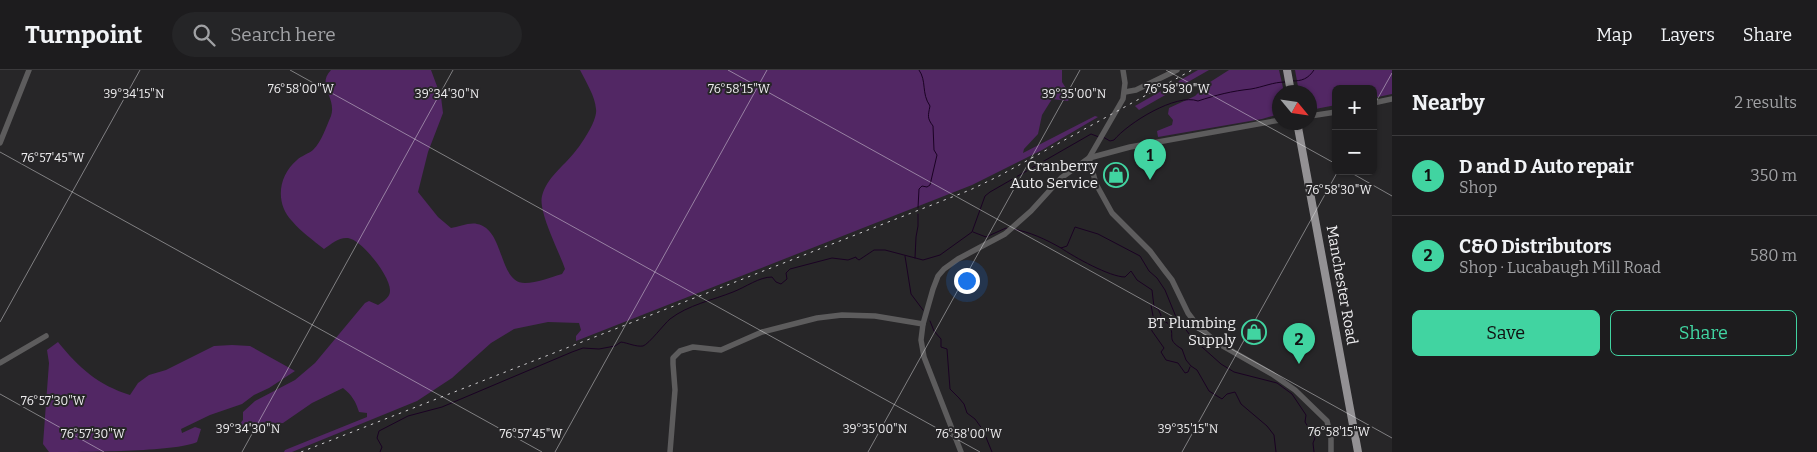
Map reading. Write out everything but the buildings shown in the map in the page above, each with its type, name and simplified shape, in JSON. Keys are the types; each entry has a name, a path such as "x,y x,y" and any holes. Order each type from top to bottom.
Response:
{"main road":[{"path":"1287,70 1290,85"},
{"name":"Manchester Road","path":"1298,130 1358,452"}],"street":[{"path":"0,143 29,70"},
{"path":"961,452 924,357 921,340 923,324 938,276 958,259 1005,234 1062,178 1088,158 1121,105 1125,92 1123,70"},
{"path":"1125,92 1136,90 1177,70"},
{"path":"1377,102 1392,100"},
{"path":"1317,115 1332,113"},
{"path":"1088,158 1130,147 1272,121"},
{"path":"1088,158 1096,184 1112,213 1165,270 1188,313 1197,325 1216,342 1272,374 1301,395 1327,421 1331,437 1331,452"},
{"path":"670,452 675,390 673,358 680,351 694,347 721,350 762,332 816,318 842,315 875,316 923,324"},
{"path":"0,363 46,336"}],"shaded area":[{"path":"331,70 431,70 441,97 443,113 428,152 418,192 438,217 451,228 477,224 486,228 493,235 510,274 516,281 525,283 562,274 565,269 543,212 542,196 551,178 581,144 596,114 594,99 580,70 1062,70 1062,82 1071,96 1068,101 1052,99 1042,115 1038,134 1024,149 1023,153 1095,116 1098,117 1042,150 972,185 576,341 576,336 581,330 579,323 548,322 514,329 491,343 452,378 417,401 292,452 284,452 367,417 367,413 359,412 349,393 343,388 312,403 283,423 239,429 238,426 243,420 243,412 255,401 295,380 315,363 365,303 369,301 378,305 390,293 386,277 375,260 361,245 354,240 345,238 335,241 324,249 296,225 283,206 281,190 286,174 300,157 316,146 324,134 331,116 332,109 326,81"},
{"path":"1198,70 1209,70 1139,110 1135,106"},
{"path":"1229,70 1279,70 1282,85 1272,85 1272,116 1158,137 1157,131 1172,125 1173,120 1168,114 1169,108 1195,96 1207,84"},
{"path":"1295,70 1392,70 1392,94 1377,97 1377,85 1332,85 1332,106 1317,109 1317,85 1298,85"},
{"path":"58,342 82,368 99,381 130,395 138,383 149,375 166,370 214,346 250,346 295,371 242,404 210,415 181,429 182,433 195,427 201,429 197,442 149,450 49,452 43,444 49,363 47,350"}],"waterway":[{"path":"918,208 919,189 922,186 927,187 930,185 937,155 934,150 933,126 928,117 930,106 919,70"},
{"path":"1292,81 1305,79 1314,70"},
{"path":"1103,137 1110,141 1114,140 1141,118 1165,105 1178,101 1198,101 1224,93 1285,82"},
{"path":"380,452 382,447 377,438 379,431 408,416 442,407 583,348 599,349 615,346 621,342 643,346 677,314 767,277 772,277 781,284 787,279 786,273 790,269 832,258 848,260 856,257 859,260 874,250 885,250 923,260 940,255 972,232 985,196 990,192 1091,134 1099,137"},
{"path":"915,258 918,214"},
{"path":"1013,229 1037,236 1061,248 1067,246 1075,227 1098,234 1140,256 1149,271 1157,278 1165,290 1176,317 1193,339 1221,364 1234,372 1277,383 1292,394 1306,415 1305,422 1315,438 1313,443 1314,452"},
{"path":"973,232 986,237 1006,228 1009,229"},
{"path":"1061,248 1110,274 1125,277 1131,271 1137,280 1152,290 1154,307 1158,309 1161,315 1159,320 1168,324 1171,329 1172,340 1182,349 1186,360 1197,370 1209,391 1222,399 1227,394 1235,392 1241,404 1267,426 1274,435 1276,452"},
{"path":"905,256 911,294 923,310"},
{"path":"1151,305 1154,321 1149,318 1152,331 1164,348 1161,352 1166,360 1178,363 1185,373 1188,372 1190,367"},
{"path":"930,321 934,331 941,339 941,347 947,349 950,389 964,404 967,413 975,419 983,430 992,452"}],"railway":[{"path":"301,452 970,190 1192,70"}],"place":[{"name":"Cranberry Auto Service","path":"1116,175"},
{"name":"D and D Auto repair","path":"1150,180"},
{"name":"BT Plumbing Supply","path":"1254,332"},
{"name":"C&O Distributors","path":"1299,364"}]}
